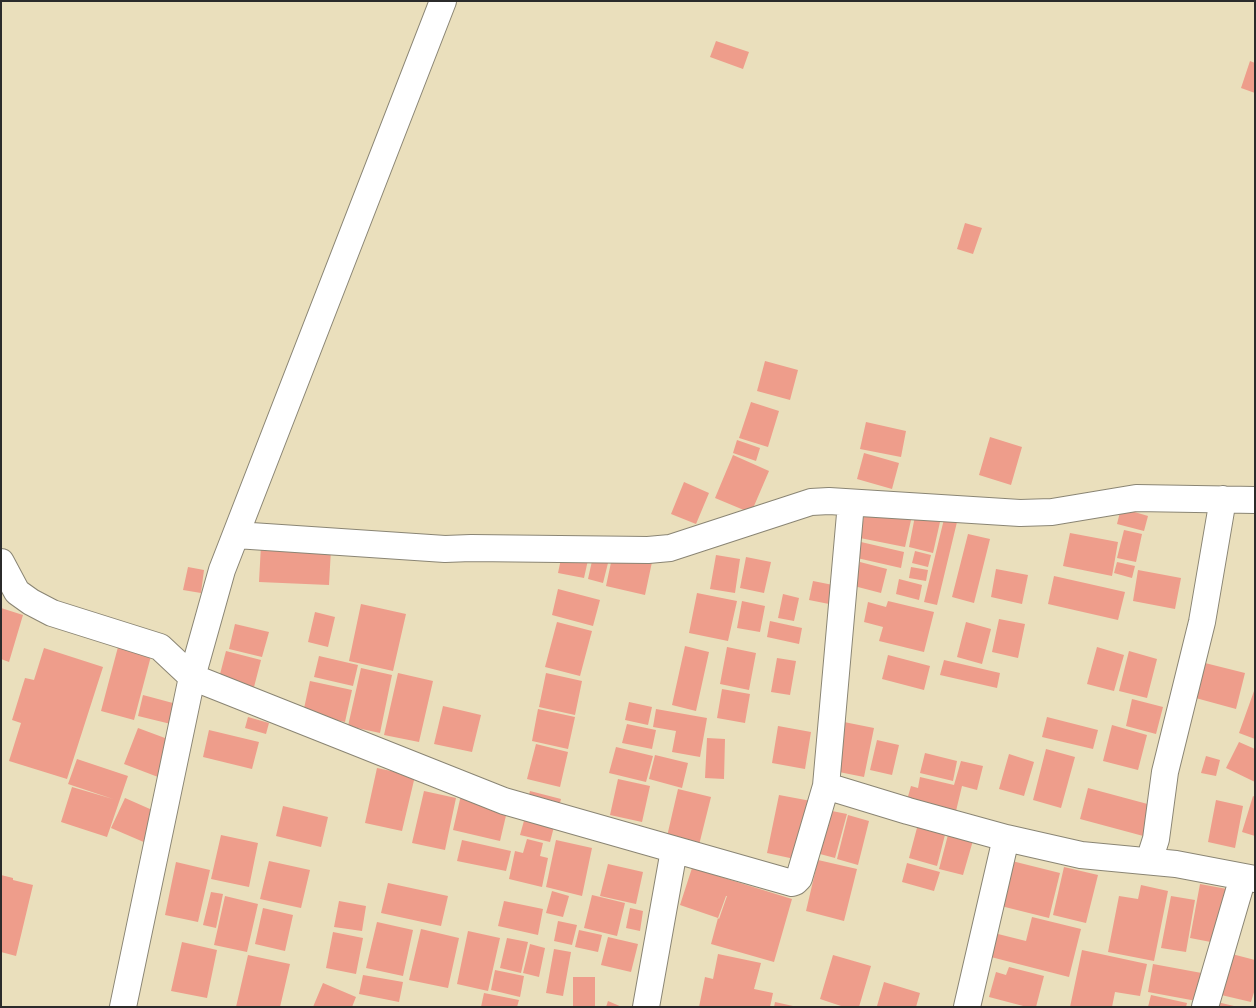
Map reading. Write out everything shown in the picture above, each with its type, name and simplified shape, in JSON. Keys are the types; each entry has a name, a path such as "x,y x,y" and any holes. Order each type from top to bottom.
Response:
{"street":[{"path":"123,1007 192,677 222,570 443,1"},
{"path":"236,535 446,549 648,550 670,548 811,502 829,501 1020,513 1052,512 1136,498 1255,500"},
{"path":"1150,862 1156,838 1165,772 1202,622 1223,499"},
{"path":"2,567 17,592 52,613 160,646 192,677 504,801 674,850 795,882 799,878 826,786 851,503"},
{"path":"826,786 1006,838 1081,855 1176,864 1249,878 1205,1007"},
{"path":"967,1007 1006,838"},
{"path":"646,1007 674,850"}],"building":[{"path":"716,41 749,52 743,69 710,57"},
{"path":"1250,61 1255,63 1255,93 1241,88"},
{"path":"965,223 982,228 973,254 957,249"},
{"path":"765,361 798,370 790,400 757,391"},
{"path":"751,402 779,411 768,447 739,438"},
{"path":"866,422 906,431 901,457 860,449"},
{"path":"990,437 1022,447 1011,485 979,475"},
{"path":"737,440 760,448 756,461 733,453"},
{"path":"864,453 899,463 892,489 857,479"},
{"path":"733,455 769,471 751,513 715,498"},
{"path":"684,482 709,493 696,524 671,514"},
{"path":"1121,508 1148,516 1144,531 1117,524"},
{"path":"865,510 911,520 905,547 860,538"},
{"path":"915,516 940,522 933,553 909,547"},
{"path":"944,519 957,522 937,605 924,602"},
{"path":"1124,530 1142,534 1136,562 1117,558"},
{"path":"1070,533 1118,542 1112,576 1063,566"},
{"path":"968,534 990,539 974,603 952,597"},
{"path":"861,542 904,552 901,568 857,558"},
{"path":"261,545 331,549 329,585 259,582"},
{"path":"915,551 931,555 928,567 912,563"},
{"path":"594,552 610,555 603,583 588,579"},
{"path":"613,553 652,562 645,595 606,586"},
{"path":"562,554 588,560 584,578 558,573"},
{"path":"716,555 740,559 735,593 710,589"},
{"path":"746,557 771,562 764,593 740,588"},
{"path":"860,562 887,569 881,593 854,586"},
{"path":"1117,562 1135,566 1132,578 1114,573"},
{"path":"188,567 204,570 201,593 183,590"},
{"path":"911,567 928,570 926,581 909,578"},
{"path":"996,569 1028,575 1022,604 991,597"},
{"path":"1138,570 1181,578 1175,609 1133,601"},
{"path":"1054,576 1125,592 1118,620 1048,604"},
{"path":"899,579 922,585 919,600 896,594"},
{"path":"813,581 838,586 834,605 809,600"},
{"path":"558,589 600,600 593,626 552,615"},
{"path":"697,593 737,601 728,641 689,633"},
{"path":"783,594 799,598 794,621 778,618"},
{"path":"742,601 765,606 760,632 737,628"},
{"path":"888,601 934,612 924,652 879,641 883,627 864,622 868,602 886,607"},
{"path":"361,604 406,614 393,671 349,661"},
{"path":"1,608 23,615 9,662 1,659"},
{"path":"315,612 335,617 328,647 308,642"},
{"path":"999,619 1025,624 1018,658 992,652"},
{"path":"770,621 802,628 799,644 767,637"},
{"path":"557,622 592,631 580,676 545,667"},
{"path":"966,622 991,629 982,664 957,657"},
{"path":"235,624 269,632 262,657 229,649"},
{"path":"685,646 709,652 696,711 672,705"},
{"path":"118,647 151,656 134,720 101,711"},
{"path":"727,647 756,653 749,690 720,684"},
{"path":"1097,647 1124,655 1114,691 1087,684"},
{"path":"44,648 103,667 67,779 9,761 21,723 12,720 25,678 34,680"},
{"path":"226,651 261,660 254,687 219,678"},
{"path":"1129,651 1157,659 1147,698 1119,691"},
{"path":"888,655 930,666 924,690 882,679"},
{"path":"319,656 358,665 353,686 314,677"},
{"path":"777,658 796,661 790,695 771,692"},
{"path":"944,660 1000,673 997,688 940,675"},
{"path":"1201,662 1245,673 1236,709 1192,697"},
{"path":"361,668 392,675 380,733 348,726"},
{"path":"398,673 433,681 419,742 384,735"},
{"path":"546,673 582,681 575,715 539,707"},
{"path":"310,681 352,690 345,722 303,713"},
{"path":"722,689 750,694 745,723 717,718"},
{"path":"1255,691 1255,739 1239,733"},
{"path":"143,695 184,706 179,726 138,716"},
{"path":"1132,699 1163,707 1156,734 1126,726"},
{"path":"629,702 652,707 648,725 625,720"},
{"path":"443,706 481,715 472,752 434,744"},
{"path":"538,709 575,717 568,749 532,741"},
{"path":"656,709 707,718 700,757 672,752 676,731 653,727"},
{"path":"248,717 269,723 266,734 245,728"},
{"path":"1047,717 1098,730 1093,749 1042,737"},
{"path":"844,722 874,728 864,777 834,771"},
{"path":"627,724 656,730 652,749 622,743"},
{"path":"1112,725 1147,735 1138,770 1103,761"},
{"path":"778,726 811,732 805,769 772,763"},
{"path":"138,728 173,741 158,777 124,764"},
{"path":"209,730 259,742 252,769 203,757"},
{"path":"707,738 725,739 724,779 705,778"},
{"path":"877,740 899,745 892,775 870,770"},
{"path":"1239,742 1255,749 1255,782 1226,768"},
{"path":"536,744 568,752 560,787 527,779"},
{"path":"616,747 653,756 646,782 609,773"},
{"path":"1046,749 1075,757 1061,808 1033,800"},
{"path":"925,753 957,761 953,781 920,773"},
{"path":"1009,754 1034,762 1024,796 999,789"},
{"path":"655,755 688,763 682,788 649,779"},
{"path":"1206,756 1220,760 1216,776 1201,773"},
{"path":"77,759 128,776 107,837 61,822 72,787 113,799 68,784"},
{"path":"961,761 983,766 977,790 962,786 956,811 907,800 911,786 918,788 920,777 954,785"},
{"path":"377,768 415,776 402,831 365,823"},
{"path":"618,779 650,786 642,822 610,815"},
{"path":"1088,788 1155,806 1147,837 1080,819"},
{"path":"678,789 711,797 697,853 665,845"},
{"path":"424,791 456,798 445,850 412,843"},
{"path":"530,791 561,799 557,814 526,806"},
{"path":"461,795 508,807 500,841 453,830"},
{"path":"779,795 811,801 799,860 767,853"},
{"path":"1253,796 1255,797 1255,836 1242,832"},
{"path":"125,798 159,813 146,843 111,828"},
{"path":"1216,800 1243,806 1235,848 1208,842"},
{"path":"283,806 328,817 321,847 276,836"},
{"path":"527,810 556,819 550,842 520,835"},
{"path":"832,811 847,814 835,858 820,854"},
{"path":"848,815 869,821 858,865 837,859"},
{"path":"918,824 946,831 937,866 909,858"},
{"path":"949,831 974,837 963,875 939,869"},
{"path":"221,835 258,843 249,887 211,879"},
{"path":"527,839 543,843 540,856 548,858 542,887 509,879 515,851 523,853"},
{"path":"462,840 511,851 506,871 457,861"},
{"path":"556,840 592,848 582,896 546,887"},
{"path":"818,860 857,869 844,921 806,911"},
{"path":"269,861 310,870 301,908 260,899"},
{"path":"1012,861 1060,873 1049,918 1001,906"},
{"path":"176,862 210,870 198,922 165,915"},
{"path":"907,863 940,872 934,891 902,882"},
{"path":"608,864 643,872 636,904 600,896"},
{"path":"1064,867 1098,875 1086,923 1053,915"},
{"path":"692,868 792,899 774,962 711,944 718,918 680,905","holes":["727,896 719,919 718,918"]},
{"path":"1,875 33,885 16,956 1,952"},
{"path":"388,883 448,896 441,926 381,913"},
{"path":"1200,884 1227,889 1216,943 1190,938"},
{"path":"1141,885 1168,891 1154,961 1108,952 1119,896 1138,899"},
{"path":"552,891 569,896 563,917 546,913"},
{"path":"211,892 223,894 216,928 203,925"},
{"path":"592,895 625,903 617,936 584,928"},
{"path":"225,896 258,904 247,952 214,945"},
{"path":"1171,896 1195,900 1186,952 1161,948"},
{"path":"339,901 366,906 362,931 334,927"},
{"path":"504,901 543,909 538,935 498,926"},
{"path":"263,908 293,915 285,951 255,944"},
{"path":"630,908 643,911 640,931 626,928"},
{"path":"1032,917 1081,929 1069,977 987,956 994,933 1026,941"},
{"path":"558,921 577,925 572,945 554,941"},
{"path":"377,922 413,930 403,976 366,968"},
{"path":"421,929 459,938 448,988 409,980"},
{"path":"579,930 602,935 598,952 575,947"},
{"path":"468,931 500,938 488,991 457,984"},
{"path":"333,932 363,938 356,974 326,968"},
{"path":"608,937 638,944 631,972 601,965"},
{"path":"507,938 528,942 521,973 500,968"},
{"path":"182,942 217,950 207,998 171,991"},
{"path":"530,944 545,948 539,977 523,973"},
{"path":"554,949 571,952 563,996 546,993"},
{"path":"1082,950 1147,964 1140,996 1115,992 1112,1007 1070,1007"},
{"path":"1228,953 1255,960 1255,989 1251,1002 1217,994"},
{"path":"718,954 761,963 754,989 773,993 770,1007 699,1007 705,977 713,979"},
{"path":"248,955 290,964 280,1007 236,1007"},
{"path":"833,955 871,966 859,1007 844,1007 820,999"},
{"path":"1153,964 1207,974 1202,1002 1148,992"},
{"path":"1009,967 1044,976 1036,1007 1027,1007 989,997 996,972 1006,975"},
{"path":"495,970 524,976 520,997 491,990"},
{"path":"363,975 403,982 399,1002 359,994"},
{"path":"573,977 595,977 595,1007 573,1007"},
{"path":"884,982 920,993 916,1007 877,1006"},
{"path":"323,983 356,997 352,1007 313,1007"},
{"path":"484,993 519,1000 517,1007 481,1007"},
{"path":"1151,995 1187,1003 1186,1007 1148,1007"},
{"path":"608,1001 622,1007 606,1007"},
{"path":"1213,1001 1234,1006 1211,1007"},
{"path":"775,1002 793,1006 793,1007 774,1007"}]}
